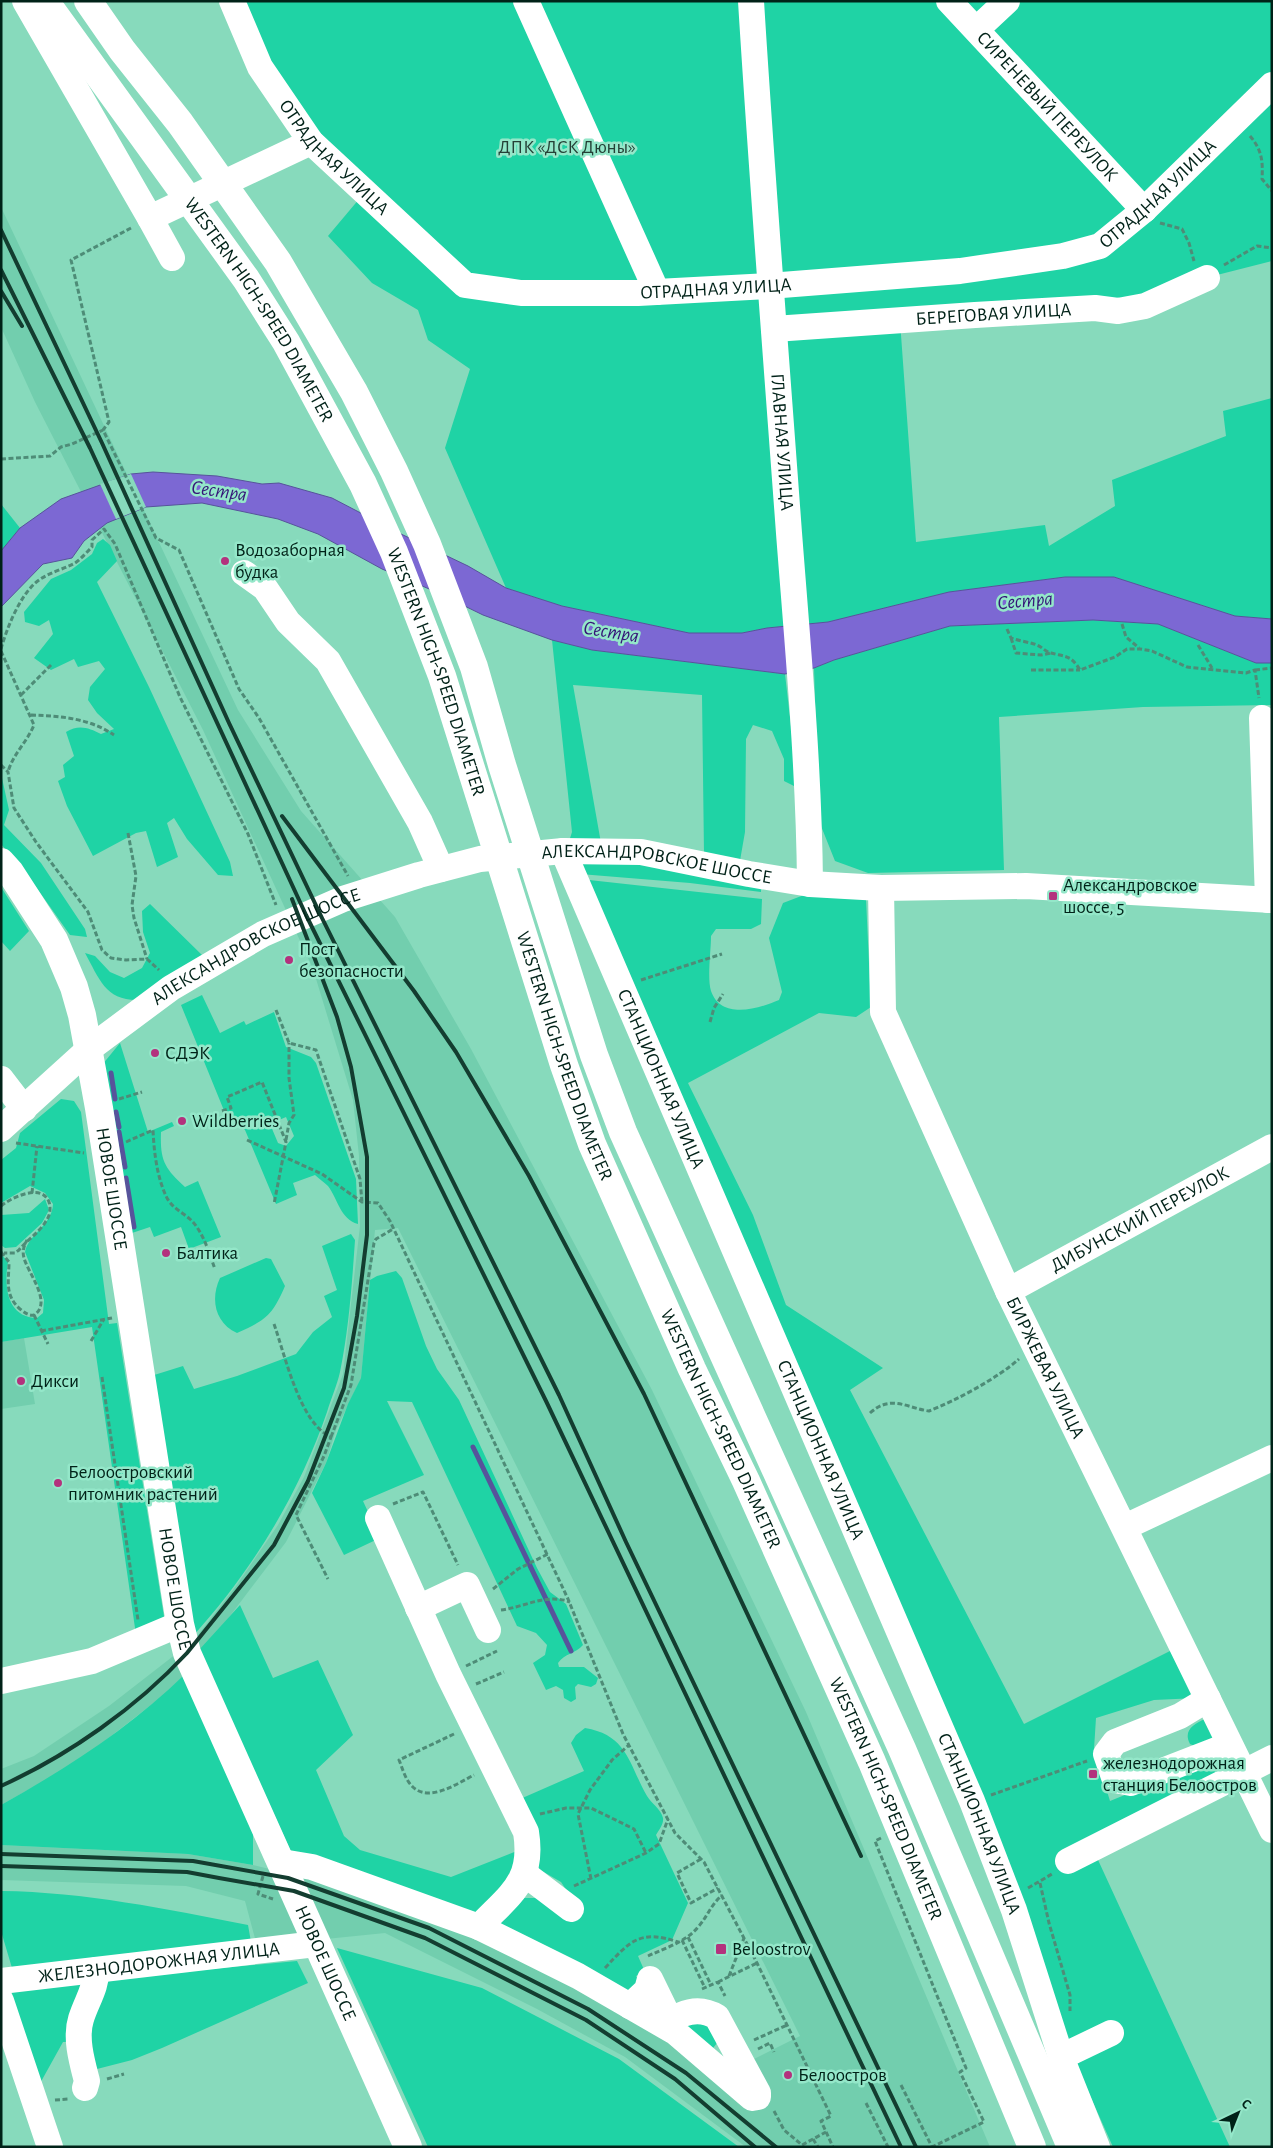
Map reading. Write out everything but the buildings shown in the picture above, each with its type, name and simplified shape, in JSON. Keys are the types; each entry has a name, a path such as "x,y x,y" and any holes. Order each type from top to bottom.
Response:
{"main road":[{"name":"WESTERN HIGH-SPEED DIAMETER","path":"45,1 246,279 286,342 363,484 394,552 442,676 564,1065 592,1144 692,1369 746,1481 872,1762 1032,2147"},
{"name":"WESTERN HIGH-SPEED DIAMETER","path":"88,1 122,50 180,123 278,262 354,392 394,471 430,553 474,667 502,765 582,1018 623,1132 902,1749 1071,2147"},
{"name":"НОВОЕ ШОССЕ","path":"1,862 10,872 54,940 74,987 89,1049 117,1317 187,1653 408,2147"}],"street":[{"path":"25,1 172,258"},
{"name":"ОТРАДНАЯ УЛИЦА","path":"232,1 260,67 311,142 465,285 521,293 657,292 769,286 960,271 1063,256 1100,246 1144,210 1272,85"},
{"path":"526,1 657,292"},
{"name":"ГЛАВНАЯ УЛИЦА","path":"751,1 769,286 802,686 810,824 810,884"},
{"name":"СИРЕНЕВЫЙ ПЕРЕУЛОК","path":"949,1 1144,210"},
{"path":"977,29 1007,1"},
{"path":"150,218 311,142"},
{"name":"БЕРЕГОВАЯ УЛИЦА","path":"774,329 1095,308 1118,311 1145,306 1203,278"},
{"path":"244,573 265,588 288,622 328,661 420,822 441,869"},
{"path":"1262,718 1270,900"},
{"name":"АЛЕКСАНДРОВСКОЕ ШОССЕ","path":"7,1136 24,1109 89,1049 171,988 263,934 284,925 359,894 480,858 562,851 641,852 749,874 810,884 881,888 1026,886 1270,900"},
{"name":"СТАНЦИОННАЯ УЛИЦА","path":"562,851 622,985 972,1801 1009,1897 1061,2057 1097,2147"},
{"name":"БИРЖЕВАЯ УЛИЦА","path":"881,888 883,1012 1008,1291 1272,1830"},
{"path":"1,1079 24,1109"},
{"name":"ДИБУНСКИЙ ПЕРЕУЛОК","path":"1008,1291 1272,1147"},
{"path":"1125,1527 1272,1458"},
{"path":"378,1518 472,1725 526,1832 528,1853 525,1874 507,1898 479,1927"},
{"path":"418,1608 472,1595 492,1641"},
{"path":"1,1681 92,1661 180,1624"},
{"path":"1208,1699 1180,1716 1114,1742 1106,1754 1115,1780 1131,1783 1229,1745"},
{"path":"1068,1861 1272,1758"},
{"path":"282,1862 312,1867 479,1927 630,2006 735,2054"},
{"path":"525,1874 562,1902"},
{"name":"ЖЕЛЕЗНОДОРОЖНАЯ УЛИЦА","path":"1,1981 316,1944"},
{"path":"85,2088 87,2081 79,2039 80,2021 97,1980 96,1970"},
{"path":"1,2002 50,2147"},
{"path":"666,2022 696,2011 707,2011 717,2017 735,2054"},
{"path":"1061,2057 1111,2033"}],"path":[{"path":"1235,122 1259,146 1263,162 1262,179 1272,191"},
{"path":"1144,210 1150,217 1182,229 1203,278 1258,246 1272,248"},
{"path":"1,459 50,456 61,447 79,442 103,430 109,422 71,260 150,218"},
{"path":"103,430 156,538 179,550 239,690 259,718 359,894"},
{"path":"147,959 126,960 112,958 102,950 88,912 36,842 14,808 8,772 12,760 28,738 34,725 1,650 6,631 34,584 56,570 76,562 92,546 92,540 104,529 115,544 180,697 248,834 284,925"},
{"path":"1122,624 1126,637 1140,649"},
{"path":"1007,629 1016,654 1041,655 1059,653 1074,660 1080,670"},
{"path":"1011,638 1035,644 1051,653"},
{"path":"1198,645 1213,669"},
{"path":"1031,670 1080,670 1115,657 1127,649 1152,651 1182,665 1246,673 1272,668"},
{"path":"21,695 51,664"},
{"path":"1256,670 1262,718"},
{"path":"30,715 58,716 87,721 114,735"},
{"path":"1,766 8,772"},
{"path":"128,833 136,876 132,905 136,930 147,959 157,967 171,988"},
{"path":"622,985 722,954"},
{"path":"710,1022 714,1008 723,994"},
{"path":"274,1204 289,1123 294,1115 288,1078 289,1043 276,1010"},
{"path":"289,1043 316,1050 360,1179 362,1202"},
{"path":"222,1111 230,1108 227,1097 262,1082 286,1142"},
{"path":"112,1103 142,1092"},
{"path":"122,1144 153,1130 154,1152 167,1198 200,1231 215,1269"},
{"path":"7,1136 37,1146 91,1154"},
{"path":"247,1140 322,1174 362,1202 378,1203 393,1228 570,1602 629,1745 675,1833 701,1859 722,1895 831,2116 821,2121 833,2147"},
{"path":"32,1192 37,1146"},
{"path":"1,1206 32,1192 40,1192 47,1198 51,1207 46,1221 15,1253 2,1253"},
{"path":"328,1579 296,1515 324,1456 351,1385 374,1243 376,1239 393,1228"},
{"path":"2,1253 10,1262 8,1287 10,1296 18,1308 28,1315 34,1315 40,1310 41,1302 24,1258 23,1249 27,1240"},
{"path":"2,1284 8,1287"},
{"path":"34,1315 48,1344"},
{"path":"41,1330 117,1317"},
{"path":"91,1341 117,1317"},
{"path":"274,1324 305,1410 322,1433 331,1437"},
{"path":"870,1413 876,1408 895,1403 908,1404 929,1412 955,1400 1000,1374 1036,1348"},
{"path":"102,1377 142,1640"},
{"path":"378,1518 376,1511 423,1492 472,1595 497,1611 515,1608 544,1598 570,1602"},
{"path":"472,1595 522,1566 548,1554"},
{"path":"453,1684 492,1641"},
{"path":"453,1684 504,1672"},
{"path":"472,1725 399,1760 409,1783 419,1790 436,1794 492,1766"},
{"path":"591,1880 578,1814 590,1790 612,1760 629,1745"},
{"path":"972,1801 1106,1754"},
{"path":"520,1819 566,1808 591,1808 634,1829 646,1854"},
{"path":"562,1902 591,1880 646,1854 658,1844 668,1819"},
{"path":"887,1836 875,1841 966,2068 960,2072 984,2122 932,2147 901,2085"},
{"path":"701,1859 677,1873 691,1903 718,1888"},
{"path":"1009,1897 1040,1883 1068,1861"},
{"path":"1040,1883 1048,1923 1070,1994 1070,2012"},
{"path":"644,1958 688,1937 700,1925 710,1907 722,1895"},
{"path":"593,1985 598,1975 622,1950 643,1936 663,1937 680,1941 705,1988"},
{"path":"688,1937 711,1985"},
{"path":"728,1977 744,1938"},
{"path":"698,1991 757,1963"},
{"path":"718,1982 726,2000"},
{"path":"735,2054 786,2026"},
{"path":"735,2054 770,2044 774,2052"},
{"path":"34,2100 66,2100 85,2088"},
{"path":"866,2104 888,2147"},
{"path":"813,2139 818,2147"}],"shaded area":[{"path":"1,207 238,710 301,811 395,917 471,1049 652,1390 806,1712 990,2147 746,2147 625,2057 537,2009 385,1933 257,1946 245,1901 186,1886 1,1880 1,1845 188,1854 253,1865 364,1892 550,1970 673,2039 723,2080 750,2061 800,2036 398,1228 375,1230 361,1378 336,1430 326,1463 286,1542 185,1674 165,1694 93,1750 65,1769 1,1805 1,1769 34,1756 109,1706 194,1640 236,1586 278,1525 304,1477 343,1374 360,1226 359,1156 353,1100 313,969 203,730 35,402 1,327"},
{"path":"24,1338 35,1404 1,1409 1,1342"}],"green space":[{"name":"ДПК «ДСК Дюны»","path":"233,1 1272,1 1272,261 1217,275 1164,298 900,321 916,542 1045,525 1049,546 1115,506 1112,480 1226,436 1223,411 1272,398 1272,619 1235,616 1114,577 1065,577 949,592 828,622 767,628 742,633 689,633 562,606 506,588 445,448 470,369 428,340 418,310 372,283 328,236 365,192 314,145"},
{"path":"1,504 20,528 1,551"},
{"path":"103,539 110,545 117,561 97,582 149,687 230,862 233,876 218,875 187,839 174,818 167,823 178,857 157,867 146,831 136,833 93,856 67,806 58,781 65,777 63,765 74,756 66,732 75,728 84,728 101,734 114,729 97,713 88,700 90,687 105,669 99,661 78,667 74,659 51,670 34,658 53,634 49,620 39,626 25,622 24,612 51,579 71,570 92,554 97,543"},
{"path":"1093,620 1158,624 1256,663 1272,663 1272,705 1143,707 999,717 1004,870 868,873 835,861 819,821 814,668 834,660 950,626"},
{"path":"552,640 592,650 785,674 798,788 784,781 784,759 772,731 753,725 746,739 745,832 738,872 566,851 572,832","holes":["573,685 702,695 704,854 601,843"]},
{"path":"2,778 9,810 4,825 41,863 85,929 87,937 70,935 36,887 1,844"},
{"path":"575,863 645,864 761,888 761,892 690,883 580,874"},
{"path":"580,879 762,899 761,924 751,929 716,929 711,936 709,972 711,991 716,1000 723,1006 741,1010 751,1009 779,1000 782,992 769,938 783,903 804,895 866,899 871,1007 856,1017 819,1013 688,1083 753,1215 786,1305 883,1368 850,1390 1024,1724 1182,1645 1197,1698 1154,1700 1096,1718 1094,1749 1110,1801 1223,1755 1242,1770 1093,1849 1230,2147 1113,2147 1066,2042"},
{"path":"1,887 29,931 10,951 1,941"},
{"path":"150,904 203,956 137,1000 126,999 110,992 104,986 85,953 95,956 110,972 124,978 142,968 150,953 143,932 142,911"},
{"path":"202,995 220,1033 244,1021 246,1025 274,1012 286,1047 311,1057 316,1063 356,1179 358,1224 347,1218 328,1186 315,1175 293,1183 297,1195 276,1204 245,1130 225,1113 181,1005","holes":["286,1117 294,1136 286,1146 278,1143 270,1124"]},
{"path":"120,1043 148,1132 172,1122 174,1126 161,1132 161,1150 165,1163 172,1174 185,1187 198,1181 221,1237 189,1249 181,1227 154,1237 150,1227 129,1234 102,1065"},
{"path":"61,1099 74,1101 81,1112 109,1324 117,1323 166,1629 137,1642 92,1327 1,1342 1,1254 8,1262 7,1290 13,1306 27,1316 37,1318 43,1313 44,1300 25,1252 27,1245 49,1218 53,1204 45,1193 30,1186 1,1203 1,1160 16,1148 20,1133"},
{"path":"45,1199 49,1210 42,1223 16,1247 5,1248 1,1245 1,1215 29,1213"},
{"path":"351,1234 355,1240 346,1339 340,1372 316,1443 288,1502 272,1530 235,1585 193,1636 151,1376 183,1366 194,1389 237,1376 296,1354 313,1332 332,1317 324,1296 337,1290 322,1246"},
{"path":"266,1258 271,1259 285,1286 272,1311 267,1316 237,1333 224,1323 216,1310 215,1294 220,1278"},
{"path":"396,1271 402,1278 426,1346 437,1369 459,1400 537,1568 550,1592 566,1604 583,1645 561,1660 558,1663 559,1667 584,1667 598,1678 596,1684 591,1687 578,1684 575,1687 576,1699 571,1702 564,1698 563,1690 556,1686 546,1690 533,1663 545,1655 547,1645 536,1633 517,1626 412,1402 387,1401 424,1475 363,1501 380,1538 344,1555 312,1493 326,1463 348,1404 361,1378 370,1280"},
{"path":"240,1605 273,1678 318,1660 353,1735 316,1770 344,1836 360,1850 451,1877 527,1847 511,1803 584,1771 571,1743 576,1735 585,1728 610,1737 619,1744 631,1763 647,1796 662,1815 663,1822 656,1835 688,1903 672,1940 638,1956 645,1972 636,1976 642,1987 625,1997 495,1924 524,1898 535,1898 577,1906 561,1882 542,1871 475,1915 293,1856 199,1650"},
{"path":"185,1674 253,1829 253,1865 188,1854 1,1845 1,1805 50,1777 97,1746 164,1694"},
{"path":"1205,1719 1216,1741 1199,1748 1190,1744 1188,1735 1193,1726"},
{"path":"1,1891 64,1894 94,1898 156,1907 248,1925 251,1942 12,1968 1,1931"},
{"path":"337,1948 482,1988 619,2059 739,2147 428,2147"},
{"path":"297,1961 308,1983 132,2060 97,2069 88,2041 63,2042 38,2087 10,1988"},
{"path":"693,2021 708,2024 717,2043 710,2052 686,2027"}],"water":[{"name":"Сестра","path":"153,472 217,476 262,484 279,483 332,498 468,566 506,588 562,606 689,633 742,633 767,628 828,622 949,592 1065,577 1114,577 1235,616 1272,619 1272,663 1256,663 1158,624 1093,620 950,626 834,660 814,668 785,674 592,650 552,640 483,615 434,591 382,569 318,534 278,519 202,503 146,507 107,523 84,541 72,558 43,564 1,607 1,551 20,528 61,499 131,474"}],"pier":[{"path":"131,474 146,507 116,519 100,484"}],"waterway":[{"path":"111,1073 115,1099"},
{"path":"116,1112 119,1127"},
{"path":"119,1132 125,1167"},
{"path":"126,1178 134,1227"},
{"path":"473,1447 571,1651"}],"railway":[{"path":"1,230 102,443 229,723 322,918 559,1395 626,1542 916,2147"},
{"path":"1,270 90,448 306,915 546,1401 901,2147"},
{"path":"1,291 22,326"},
{"path":"282,816 414,991 456,1052 529,1176 644,1394 861,1856"},
{"path":"1,1786 52,1760 124,1711 146,1693 187,1653 274,1545 308,1481 344,1388 357,1316 367,1235 367,1157 351,1067 337,1017 292,899"},
{"path":"1,1854 193,1861 288,1878 429,1928 588,2009 686,2073 776,2147"},
{"path":"1,1866 187,1872 294,1891 425,1938 586,2020 675,2079 755,2147"}],"place":[{"name":"Водозаборная будка","path":"225,561"},
{"name":"Александровское шоссе, 5","path":"1053,896"},
{"name":"Пост безопасности","path":"289,960"},
{"name":"СДЭК","path":"155,1053"},
{"name":"Wildberries","path":"182,1121"},
{"name":"Балтика","path":"166,1253"},
{"name":"Дикси","path":"21,1381"},
{"name":"Белоостровский питомник растений","path":"58,1483"},
{"name":"железнодорожная станция Белоостров","path":"1093,1774"},
{"name":"Beloostrov","path":"721,1949"},
{"name":"Белоостров","path":"788,2075"}]}
